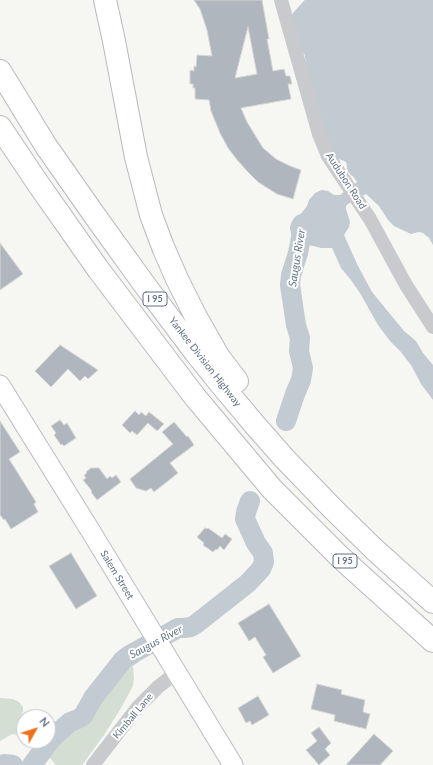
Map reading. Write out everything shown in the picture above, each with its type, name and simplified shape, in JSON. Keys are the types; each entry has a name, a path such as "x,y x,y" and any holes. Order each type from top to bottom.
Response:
{"highway":[{"path":"105,0 143,186 151,215 177,279 218,356 332,508"},
{"name":"Yankee Division Highway","path":"0,71 42,140 74,187 190,346 284,458 375,550 433,602"},
{"name":"I 95","path":"0,127 34,179 98,269 195,397 272,489 340,557 433,641"},
{"path":"0,147 98,269"}],"main road":[{"name":"Salem Street","path":"0,385 233,765"}],"street":[{"name":"Audubon Road","path":"281,0 319,134 328,156 370,219 406,285 433,327"},
{"name":"Kimball Lane","path":"93,765 138,707 158,687 177,672"}],"shaded area":[{"path":"325,0 419,0 423,5 433,9 433,245 429,238 423,233 419,232 411,234 394,226 379,206 366,194 346,206 350,222 344,235 372,292 404,331 416,341 423,353 433,365 433,400 421,384 411,365 378,325 360,293 341,268 332,248 321,248 297,242 292,239 291,232 293,224 315,193 322,190 328,191 334,195 340,195 357,182 352,175 352,166 350,162 345,159 325,116 320,92 316,82 310,45 302,18 312,5 321,4"},
{"path":"126,647 139,662 133,666 133,686 104,735 82,765 56,765 50,758 40,756 36,749 56,749 56,722 68,716 92,693 108,669 117,659 120,651"},
{"path":"0,698 13,699 19,702 23,707 23,709 16,709 16,735 12,734 0,741"}],"building":[{"path":"194,0 262,0 273,71 284,69 286,76 290,76 292,84 288,84 291,99 241,108 247,122 263,148 276,159 301,170 293,199 277,194 258,182 248,172 228,148 211,111 209,100 195,99 195,88 193,88 193,84 190,84 190,70 194,71 194,66 196,67 197,55 212,56 207,30 200,9","holes":["248,27 257,74 235,78"]},
{"path":"0,243 23,274 0,290"},
{"path":"60,345 98,370 88,379 85,376 80,381 68,369 51,387 35,371"},
{"path":"135,411 139,415 141,412 146,416 149,412 164,424 157,431 148,423 137,435 132,431 130,433 122,425"},
{"path":"60,420 64,425 67,423 76,438 64,446 62,444 61,445 54,435 56,433 51,426"},
{"path":"0,421 20,452 9,459 36,502 34,504 38,512 11,529 5,519 4,520 0,515"},
{"path":"174,422 187,437 188,436 194,445 170,463 178,473 154,492 151,488 146,491 136,488 130,479 173,444 162,432"},
{"path":"91,468 99,468 107,479 110,476 112,478 116,475 121,482 97,500 83,480 86,478 84,475 87,473 86,472"},
{"path":"205,528 208,528 222,538 225,534 232,539 224,550 220,546 213,552 203,545 204,543 197,537"},
{"path":"71,553 97,596 76,609 49,566"},
{"path":"269,604 301,656 273,673 263,657 266,655 255,637 249,641 238,623"},
{"path":"317,684 342,690 341,694 365,700 363,712 370,714 366,729 334,721 335,715 311,709"},
{"path":"258,696 269,715 252,725 250,721 246,723 238,708"},
{"path":"319,727 331,743 325,749 330,755 319,765 306,750 317,741 311,733"},
{"path":"374,734 393,751 380,765 346,765"}],"waterway":[{"name":"Saugus River","path":"357,0 311,8 301,19 304,24 307,44 314,50 317,69 327,106 325,115 331,141 335,147 351,153 356,159 357,167"},
{"name":"Saugus River","path":"405,0 433,6"},
{"name":"Saugus River","path":"286,421 301,380 303,368 299,351 300,338 296,325 290,285 291,275 302,233 300,228 302,224 308,222"},
{"name":"Saugus River","path":"32,765 52,738 70,722 83,716 93,698 123,660 178,628 191,627 196,624 248,583 261,569 264,562 263,553 256,543 245,519 250,501"},
{"name":"Saugus River","path":"1,765 13,765"}]}
